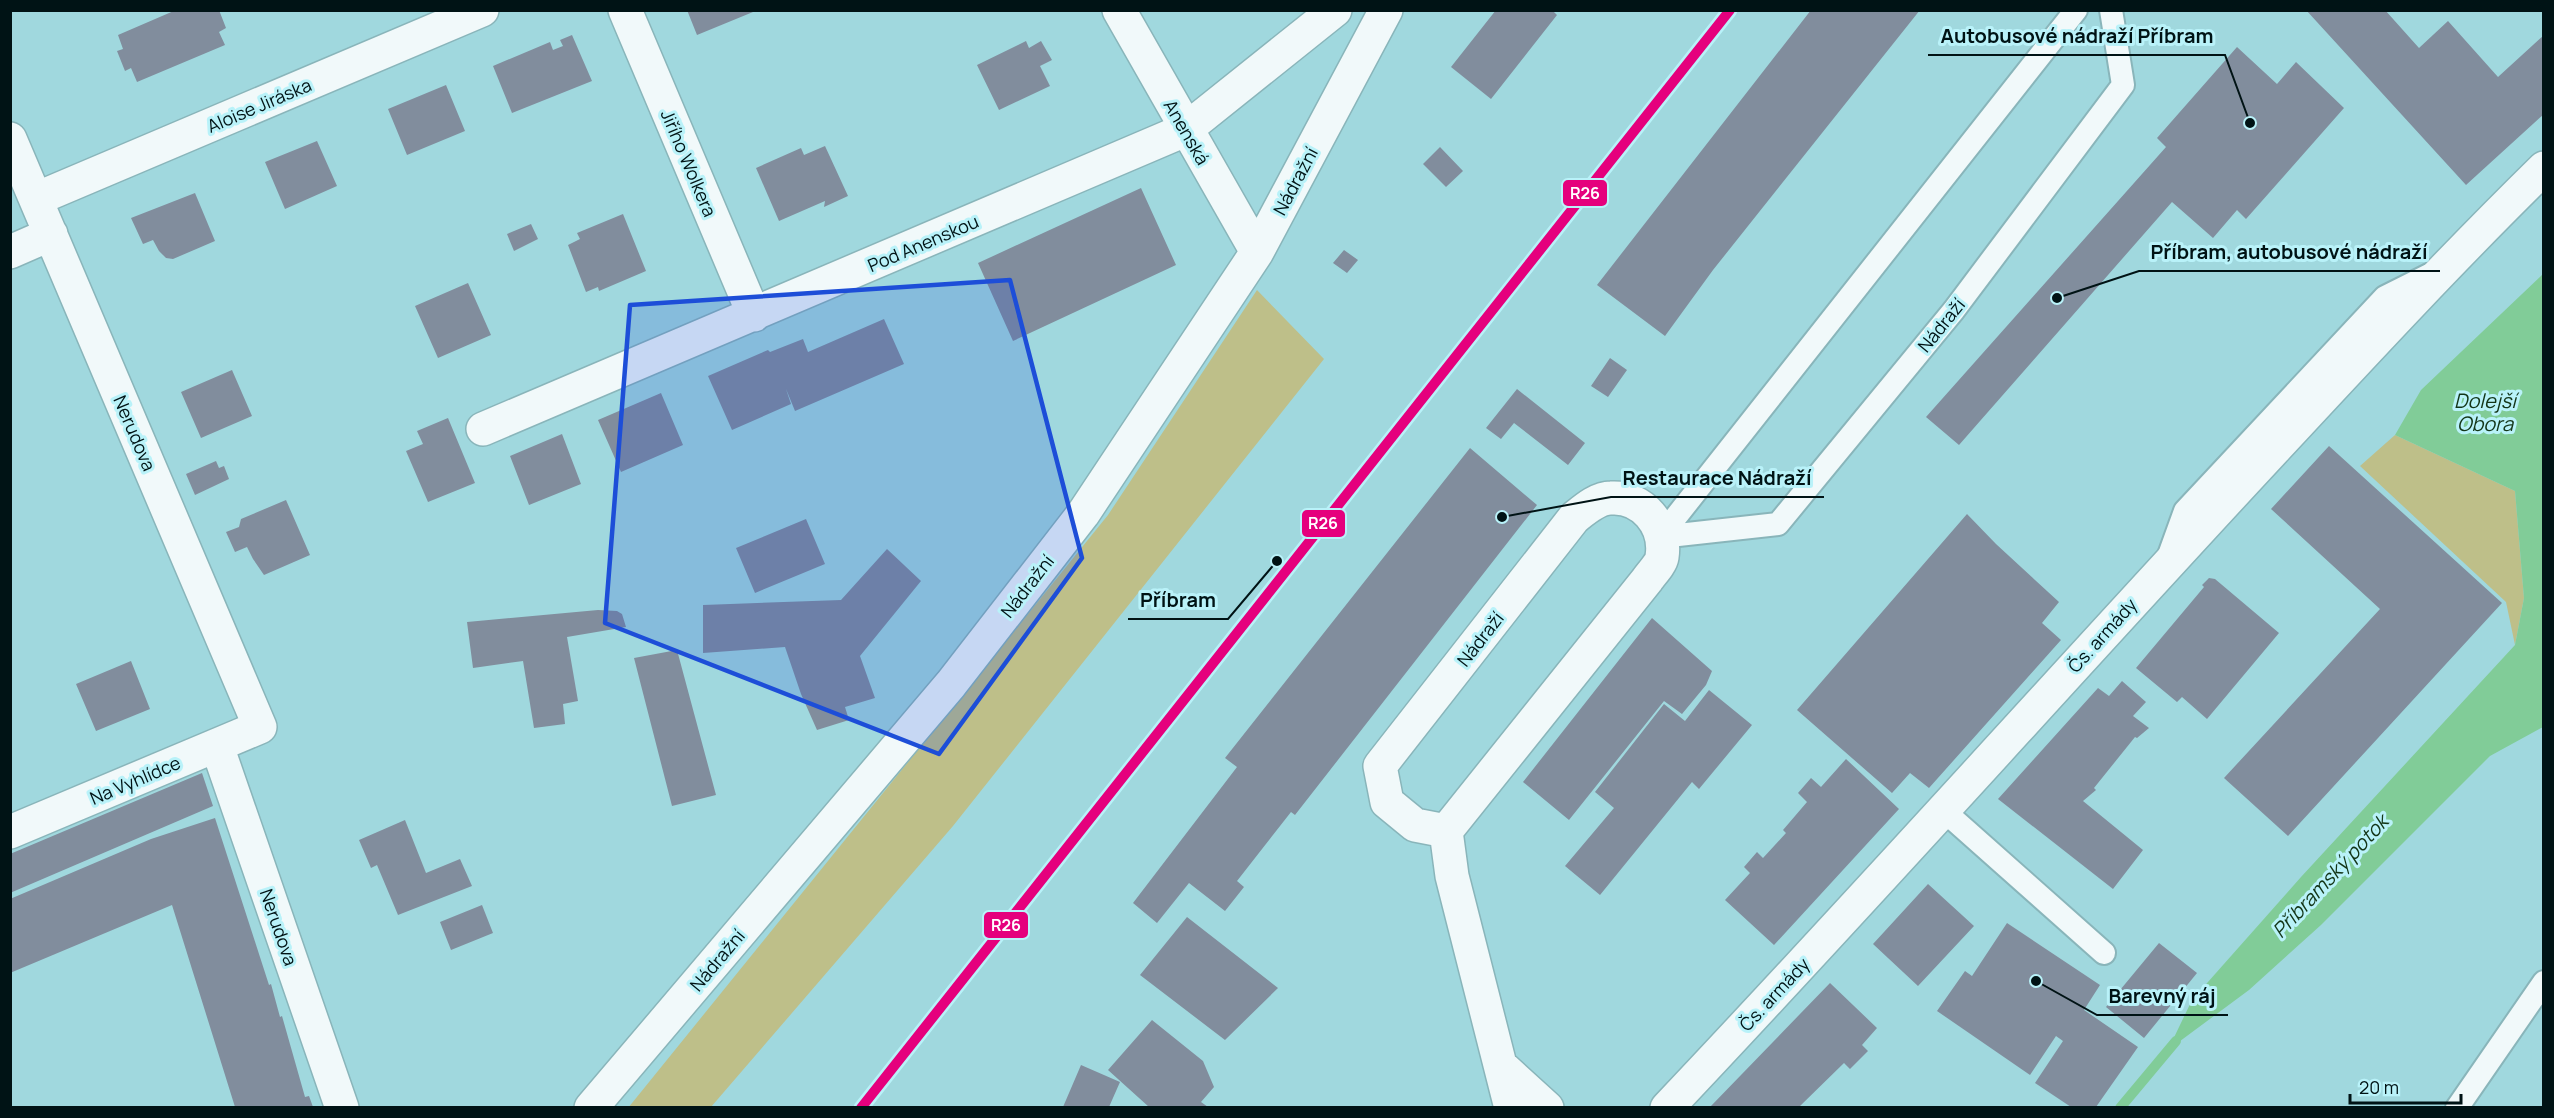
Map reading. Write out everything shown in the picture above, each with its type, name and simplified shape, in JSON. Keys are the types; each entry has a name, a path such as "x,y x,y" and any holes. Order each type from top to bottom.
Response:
{"street":[{"name":"Aloise Jiráska","path":"36,200 482,10"},
{"name":"Jiřího Wolkera","path":"625,10 754,315"},
{"name":"Anenská","path":"1119,10 1185,130 1257,252"},
{"name":"Pod Anenskou","path":"483,429 1185,130 1335,10"},
{"name":"Nádražní","path":"591,1107 951,684 1083,514 1257,252 1386,10"},
{"name":"Nerudova","path":"14,157 51,234 260,727"},
{"name":"Čs. armády","path":"1667,1107 1781,987 2166,566 2444,267 2544,168"},
{"path":"10,252 51,234"},
{"name":"Nádraží","path":"1446,831 1415,825 1387,802 1380,766 1574,518 1587,507 1609,497 1630,500 1646,509 1656,523 1660,537"},
{"path":"1511,1107 1452,876 1446,831 1647,580 1662,558 1660,537"},
{"name":"Na Vyhlídce","path":"10,832 260,727"},
{"name":"Nerudova","path":"217,746 342,1107"},
{"path":"1501,1066 1547,1107"}],"lane":[{"path":"1660,537 2076,10"},
{"name":"Nádraží","path":"1660,537 1778,524 1954,310 2123,85 2111,10"},
{"path":"1943,810 2104,953"},
{"path":"2457,1107 2544,982"}],"highlighted area":[{"path":"1010,280 1082,558 939,754 605,623 630,305"}],"shaded area":[{"path":"1257,290 1324,359 953,826 711,1107 628,1108 1108,515"},
{"path":"2395,435 2515,491 2524,598 2515,645 2506,602 2360,466"}],"water":[{"name":"Dolejší Obora","path":"2543,274 2543,727 2490,756 2321,925 2249,990 2168,1050 2192,1000 2301,877 2515,645 2524,598 2515,491 2395,435 2421,390"}],"building":[{"path":"176,10 219,10 226,28 219,32 225,45 137,82 131,68 125,71 117,51 123,49 118,35"},
{"path":"687,10 752,10 753,12 697,35"},
{"path":"1496,10 1552,10 1557,15 1491,99 1451,67"},
{"path":"1811,10 1920,10 1713,270 1665,336 1597,285"},
{"path":"2306,10 2385,10 2419,48 2448,21 2498,77 2544,35 2544,114 2466,185"},
{"path":"572,35 592,81 512,113 493,66 550,42 553,50 563,46 560,40"},
{"path":"1026,41 1029,48 1041,41 1052,60 1040,66 1050,86 999,110 977,65"},
{"path":"2237,47 2277,84 2296,62 2344,108 2246,219 2237,210 2213,238 2172,202 1959,445 1926,417 2166,147 2157,138"},
{"path":"446,85 465,131 407,155 388,109"},
{"path":"317,141 337,186 285,209 265,162"},
{"path":"825,146 848,196 824,207 825,201 779,221 756,168 801,148 804,155"},
{"path":"1440,147 1463,171 1446,187 1423,164"},
{"path":"1141,188 1176,265 1013,341 978,263"},
{"path":"195,193 215,241 173,259 166,258 153,240 143,244 131,218"},
{"path":"623,214 646,271 599,291 598,287 586,292 568,245 580,239 577,233"},
{"path":"531,224 538,239 514,251 507,234"},
{"path":"1344,250 1358,260 1347,273 1333,263"},
{"path":"468,283 491,335 438,358 415,306"},
{"path":"884,319 904,364 795,411 786,389 791,404 732,430 708,376 768,350 770,352 803,339 808,352"},
{"path":"1610,358 1627,370 1608,397 1591,386"},
{"path":"232,370 252,416 201,438 181,392"},
{"path":"1517,389 1585,443 1568,465 1514,423 1501,439 1486,428"},
{"path":"661,393 683,445 621,472 598,420"},
{"path":"448,418 475,483 428,502 406,451 423,444 417,431"},
{"path":"562,434 581,484 529,505 510,456"},
{"path":"2329,446 2502,603 2288,836 2224,778 2380,609 2271,509"},
{"path":"1470,448 1537,505 1295,815 1291,812 1237,881 1244,887 1225,911 1189,883 1157,923 1133,903 1237,767 1225,758"},
{"path":"216,461 219,468 224,466 229,479 195,495 186,474"},
{"path":"286,500 310,555 264,575 247,547 235,552 226,532 239,527 241,519"},
{"path":"1967,514 2059,602 2042,623 2061,640 1929,788 1910,773 1892,793 1797,710"},
{"path":"806,519 825,564 755,593 736,548"},
{"path":"887,549 921,581 860,656 875,698 845,707 849,720 817,730 801,694 785,647 703,653 703,605 841,600"},
{"path":"2209,578 2215,579 2279,633 2207,719 2182,697 2177,702 2136,668"},
{"path":"598,610 617,611 622,614 626,627 567,637 578,701 563,704 565,724 534,728 523,661 473,668 467,622"},
{"path":"1652,618 1712,671 1706,685 1682,714 1664,701 1569,820 1523,782"},
{"path":"677,650 716,795 672,806 634,658"},
{"path":"131,661 150,709 96,731 76,684"},
{"path":"2122,681 2146,702 2133,716 2149,728 2137,738 2135,737 2094,788 2096,790 2083,801 2143,850 2113,889 1998,799 2098,688 2109,696"},
{"path":"1709,690 1752,725 1699,789 1692,782 1600,895 1565,866 1614,808 1595,792 1664,704 1685,721"},
{"path":"1846,759 1899,809 1774,945 1725,900 1750,873 1744,867 1757,852 1763,858 1786,833 1783,830 1807,802 1798,793 1811,778 1821,787"},
{"path":"202,773 213,806 10,893 10,854"},
{"path":"215,818 269,985 271,984 280,1017 282,1016 305,1097 309,1096 313,1107 235,1107 172,905 10,973 10,899 151,839"},
{"path":"405,820 426,873 460,859 472,886 398,915 377,865 371,868 359,840"},
{"path":"1928,884 1974,926 1918,986 1873,944"},
{"path":"482,905 493,933 451,950 440,922"},
{"path":"1187,917 1278,988 1225,1040 1140,975"},
{"path":"2007,923 2100,985 2084,1010 2138,1047 2096,1107 2071,1107 2035,1083 2063,1041 2056,1036 2030,1075 1937,1011 1965,971 1972,976"},
{"path":"2159,943 2197,973 2144,1038 2106,1007"},
{"path":"1830,983 1877,1028 1862,1045 1868,1051 1850,1069 1844,1063 1799,1107 1710,1107"},
{"path":"1152,1020 1203,1061 1214,1087 1201,1102 1208,1107 1149,1107 1108,1070"},
{"path":"1081,1065 1120,1082 1109,1107 1063,1107"}],"waterway":[{"name":"Příbramský potok","path":"2120,1108 2176,1041"}],"transit line":[{"name":"R26","path":"861,1108 1730,10"}],"place":[{"name":"Autobusové nádraží Příbram","path":"2250,123"},
{"name":"Příbram, autobusové nádraží","path":"2057,298"},
{"name":"Restaurace Nádraží","path":"1502,517"},
{"name":"Příbram","path":"1277,561"},
{"name":"Barevný ráj","path":"2036,981"}]}
